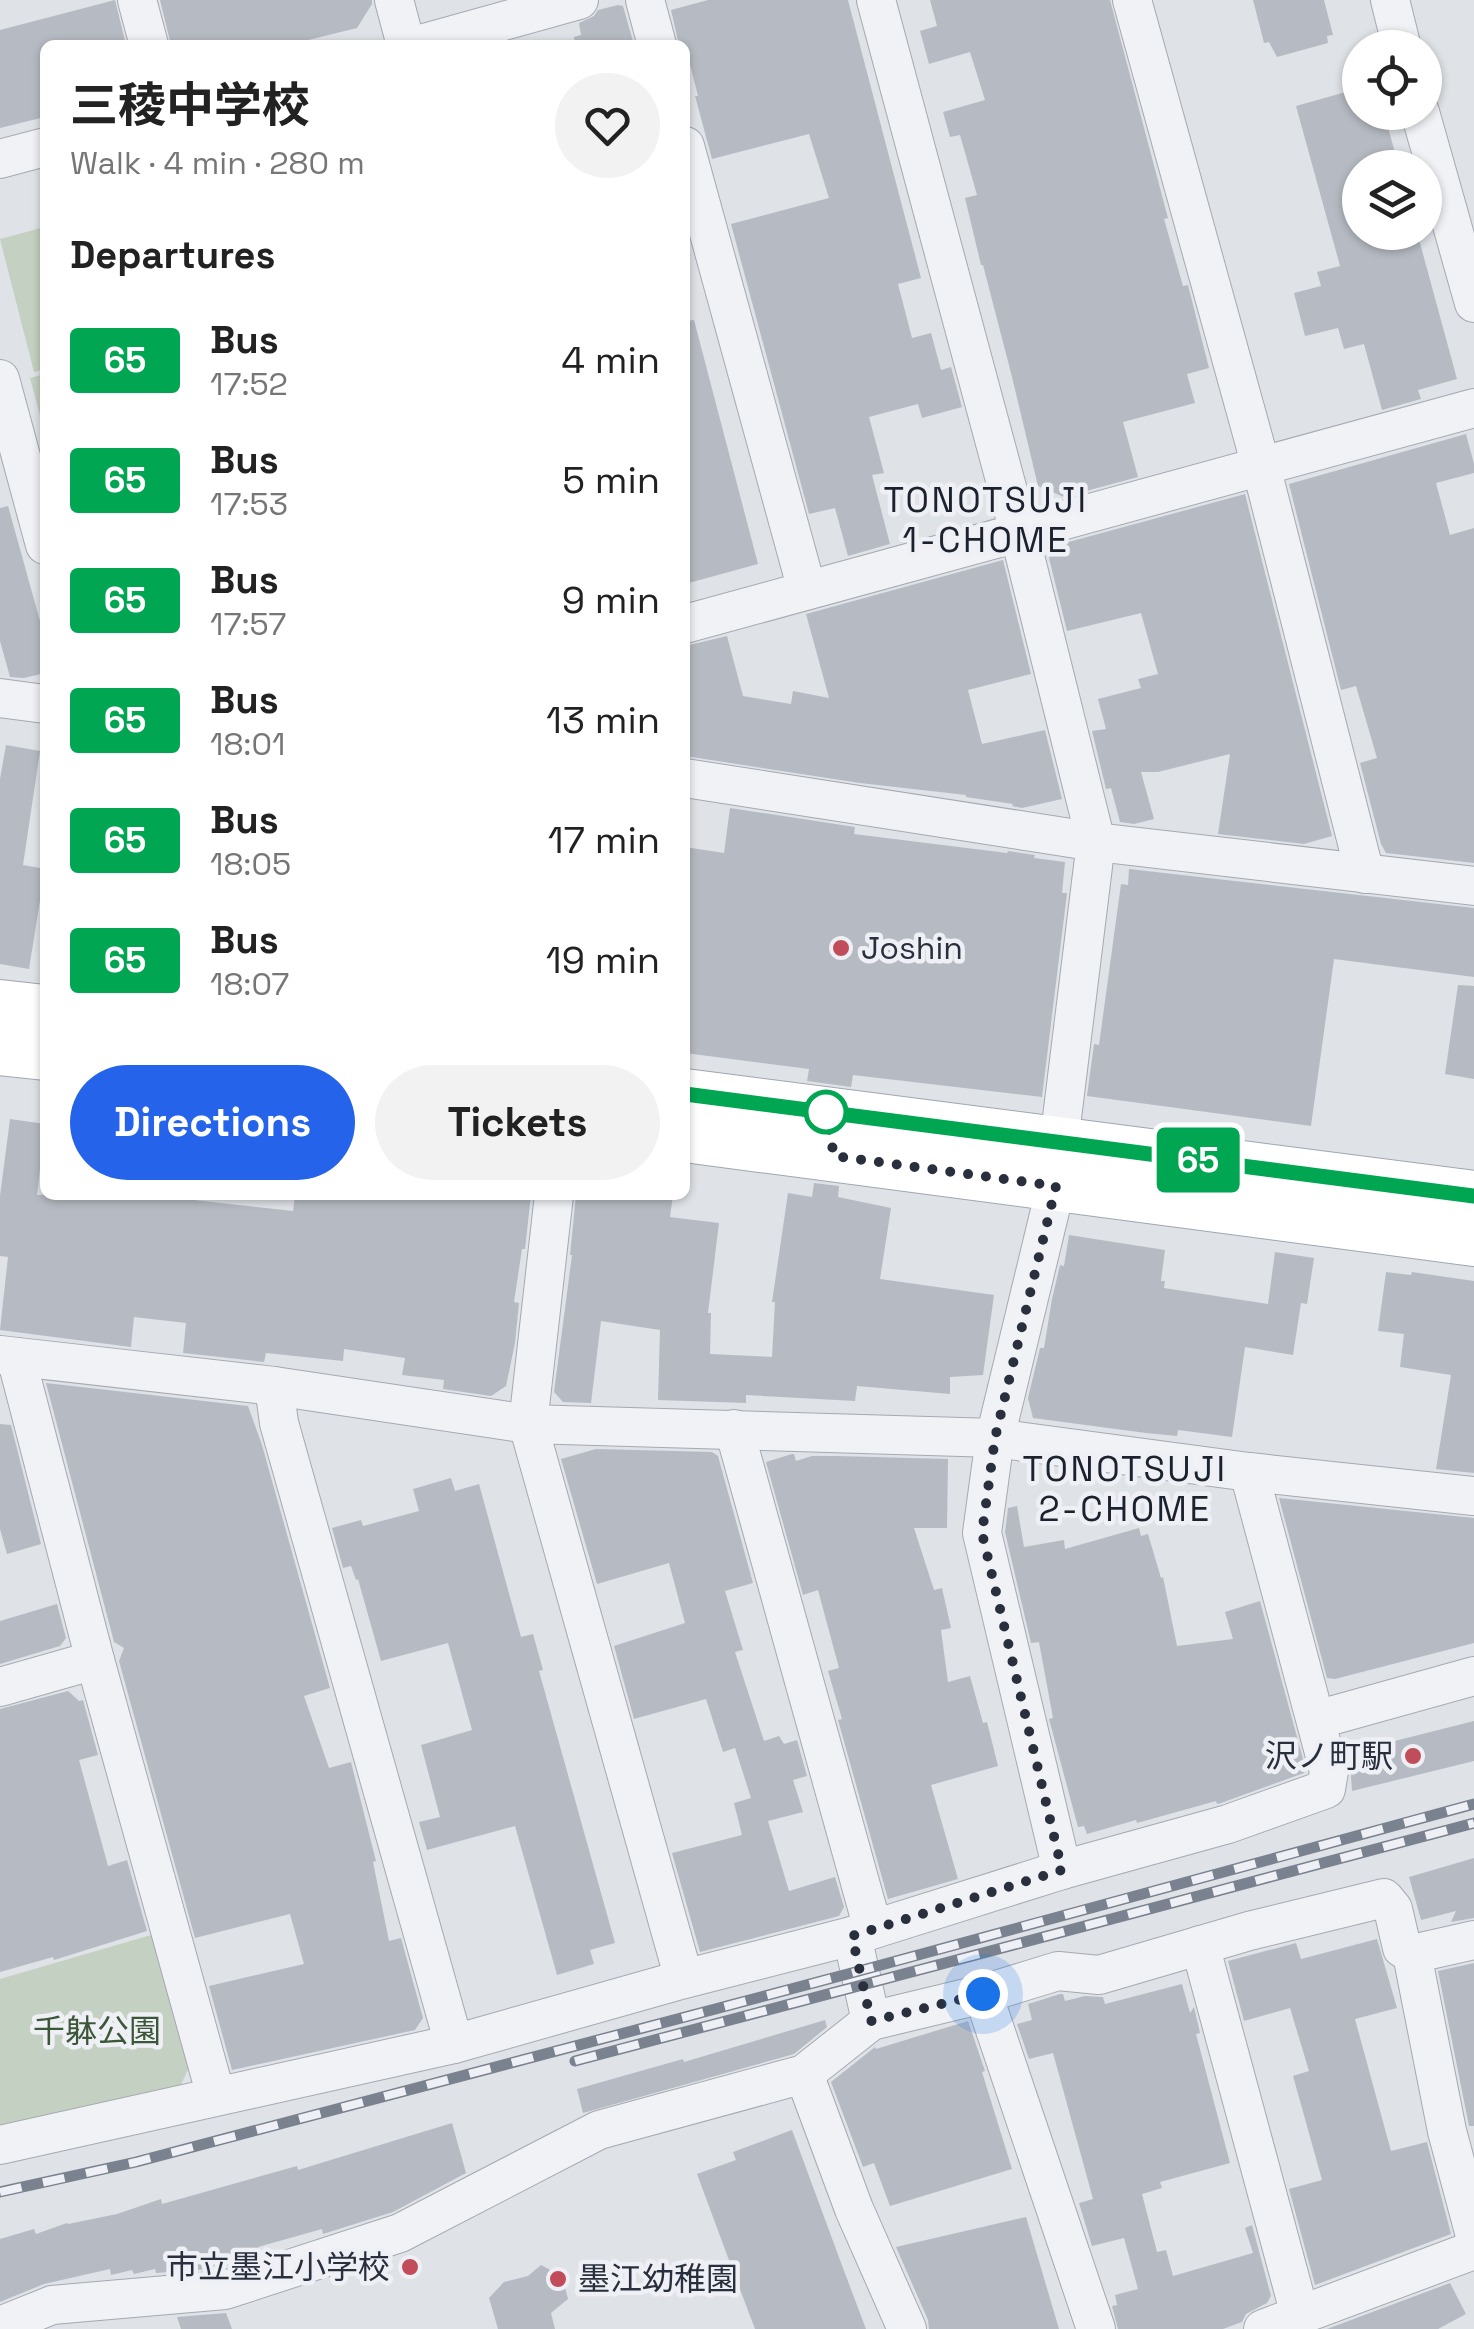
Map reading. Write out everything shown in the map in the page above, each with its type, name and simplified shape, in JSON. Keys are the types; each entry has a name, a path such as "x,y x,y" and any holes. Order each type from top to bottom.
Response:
{"main road":[{"path":"0,1005 40,1009"},
{"path":"0,1050 40,1054"},
{"path":"690,1095 1474,1241"},
{"path":"690,1136 1474,1196"}],"street":[{"path":"137,0 148,40"},
{"path":"394,0 405,40"},
{"path":"434,40 578,0"},
{"path":"645,0 657,40"},
{"path":"876,0 1019,532 1096,842 1058,1164 995,1438 982,1533 1062,1870"},
{"path":"1132,0 1261,466 1366,874"},
{"path":"1390,0 1398,30"},
{"path":"1425,130 1474,303"},
{"path":"0,159 40,148"},
{"path":"690,164 807,590"},
{"path":"0,380 40,527"},
{"path":"690,623 1474,408"},
{"path":"0,698 40,703"},
{"path":"690,779 1096,842 1474,886"},
{"path":"553,1200 528,1424 684,1979"},
{"path":"216,2096 8,1356 274,1386 528,1424 995,1438 1249,1472 1474,1496"},
{"path":"274,1386 280,1423 454,2044"},
{"path":"734,1428 862,1932 871,2021"},
{"path":"0,2145 454,2044 862,1932 1228,1824 1326,1789 1330,1771 1249,1472"},
{"path":"0,1687 95,1660"},
{"path":"1316,1720 1474,1676"},
{"path":"0,2326 52,2305 225,2290 400,2234 599,2130 804,2074 871,2021 983,1994 1058,1970 1099,1975 1250,1930 1384,1898 1393,1908 1402,1948 1412,1954 1474,1940"},
{"path":"1200,1945 1300,2315"},
{"path":"1412,1954 1448,2132 1474,2232"},
{"path":"983,1994 1096,2329"},
{"path":"804,2074 854,2209 907,2329"},
{"path":"1262,2329 1474,2250"}],"green space":[{"path":"40,228 40,370 34,372 0,239"},
{"path":"40,375 40,415 30,378"},
{"name":"千躰公園","path":"158,1933 191,2063 178,2091 0,2132 0,1979"}],"building":[{"path":"115,0 125,40 40,40 40,118 0,128 0,30"},
{"path":"160,0 372,0 357,28 308,40 170,40"},
{"path":"708,0 848,0 921,278 898,284 912,338 931,333 941,370 951,367 962,407 922,418 918,404 869,417 884,473 872,475 890,544 848,556 835,508 809,514 731,224 829,198 809,134 712,159 695,96 690,40 678,40 671,10"},
{"path":"930,0 1110,0 1168,218 1164,219 1183,286 1188,285 1209,368 1187,374 1195,403 1123,422 1138,477 1064,497 1038,486 965,198 977,195 960,135 950,137 943,112 985,100 970,52 929,64 920,31 937,26"},
{"path":"1253,0 1324,0 1333,35 1327,36 1328,43 1277,57 1269,42 1264,43"},
{"path":"623,6 633,40 574,40 581,35 579,23 598,10"},
{"path":"1342,93 1342,130 1389,130 1394,150 1342,150 1342,250 1422,250 1457,379 1418,390 1421,399 1382,410 1364,344 1344,349 1338,328 1305,336 1294,293 1321,286 1317,272 1340,266 1296,106"},
{"path":"690,320 694,320 758,564 690,583"},
{"path":"1466,434 1474,473 1436,483 1450,535 1474,528 1474,863 1386,853 1381,844 1360,763 1377,758 1356,686 1341,690 1289,484"},
{"path":"1245,494 1332,836 1304,844 1218,834 1230,754 1158,772 1141,772 1154,819 1134,824 1120,822 1111,788 1106,789 1092,731 1106,729 1098,699 1141,688 1138,679 1158,674 1141,613 1067,631 1049,558 1054,546"},
{"path":"8,506 40,621 40,674 24,678 10,677 0,641 0,508"},
{"path":"1003,560 1031,674 968,690 982,744 1045,730 1062,799 1022,808 966,795 690,757 690,645 727,636 743,696 791,704 793,691 829,698 806,614"},
{"path":"6,745 40,751 23,865 40,868 40,900 29,969 0,964 0,779"},
{"name":"Joshin","path":"730,808 855,827 854,834 1008,851 1065,862 1062,893 1067,893 1042,1097 853,1075 851,1087 807,1081 809,1069 690,1054 690,848 724,853"},
{"path":"1129,869 1474,908 1474,977 1334,959 1311,1126 1087,1096 1094,1044 1099,1045 1121,884 1128,885"},
{"path":"1458,985 1474,986 1474,1079 1445,1074"},
{"path":"10,1119 40,1123 40,1200 194,1200 293,1211 294,1200 530,1200 514,1302 519,1303 515,1343 506,1386 491,1396 443,1389 444,1380 402,1375 405,1358 344,1349 343,1361 266,1353 264,1362 183,1353 186,1323 134,1317 131,1347 0,1330 8,1257 0,1256 0,1196"},
{"path":"814,1183 839,1186 838,1197 891,1208 880,1279 994,1295 983,1375 950,1377 950,1394 857,1386 855,1401 746,1395 746,1403 658,1400 660,1330 601,1321 591,1403 563,1402 554,1392 576,1200 672,1200 670,1217 719,1223 708,1313 710,1354 772,1357 772,1302 788,1193 812,1197"},
{"path":"1069,1235 1165,1250 1161,1281 1165,1281 1164,1288 1268,1304 1275,1252 1314,1258 1307,1304 1301,1303 1293,1355 1245,1347 1232,1437 1178,1430 1177,1436 1033,1418 1028,1398 1040,1348 1044,1348"},
{"path":"1386,1272 1474,1281 1474,1473 1436,1469 1451,1375 1400,1367 1404,1334 1378,1331"},
{"path":"46,1383 248,1406 330,1688 304,1696 329,1768 351,1762 376,1861 373,1862 389,1941 401,1938 423,2018 415,2030 232,2070 209,1986 304,1964 290,1914 195,1938 119,1661 124,1648 114,1642"},
{"path":"0,1424 11,1425 41,1544 7,1554 0,1529"},
{"path":"596,1449 712,1452 718,1456 753,1583 725,1591 743,1650 735,1652 764,1741 779,1736 784,1744 797,1740 807,1776 793,1780 803,1812 768,1821 789,1891 835,1877 844,1907 839,1916 700,1952 672,1853 742,1835 734,1803 751,1798 735,1748 723,1752 706,1699 634,1719 614,1646 685,1623 669,1563 597,1584 561,1459"},
{"path":"794,1454 796,1461 812,1456 948,1459 947,1528 914,1528 934,1590 942,1588 951,1628 941,1630 948,1682 970,1676 998,1766 931,1785 958,1879 888,1899 838,1720 842,1719 828,1671 839,1668 818,1590 803,1595 766,1462"},
{"path":"451,1478 455,1491 479,1484 521,1637 533,1634 543,1670 539,1671 615,1943 590,1950 594,1964 557,1975 515,1826 427,1850 419,1822 440,1817 421,1745 472,1730 448,1643 381,1661 358,1579 351,1566 343,1568 332,1528 361,1520 363,1526 419,1511 413,1489"},
{"path":"1279,1498 1474,1518 1474,1643 1327,1678"},
{"path":"1017,1506 1024,1547 1064,1540 1065,1549 1139,1528 1141,1536 1148,1534 1163,1577 1177,1646 1233,1639 1225,1612 1260,1601 1304,1773 1217,1804 1216,1801 1087,1834 1084,1826 1078,1827 1049,1719 1053,1718 1039,1642 1031,1643 1005,1532 1008,1508"},
{"path":"57,1604 66,1638 60,1646 0,1664 0,1621"},
{"path":"68,1691 83,1700 98,1755 79,1760 108,1866 127,1860 147,1931 0,1972 0,1709"},
{"name":"沢ノ町駅","path":"1474,1721 1474,1761 1352,1791 1350,1761 1355,1751"},
{"path":"1474,1858 1474,1918 1451,1922 1456,1911 1421,1920 1409,1877"},
{"path":"1377,1939 1397,2008 1355,2019 1391,2151 1427,2142 1451,2234 1315,2285 1289,2189 1322,2180 1293,2076 1309,2071 1290,2008 1244,2021 1228,1961 1296,1943 1301,1959"},
{"path":"1474,1963 1474,2126 1469,2126 1438,1971"},
{"path":"1182,1984 1190,2013 1194,2007 1200,2033 1196,2034 1230,2163 1160,2182 1162,2188 1142,2194 1157,2252 1166,2250 1173,2276 1253,2253 1245,2228 1252,2225 1271,2296 1267,2303 1246,2314 1242,2322 1223,2329 1118,2329 1112,2306 1117,2305 1115,2295 1138,2289 1124,2238 1092,2246 1079,2203 1093,2199 1053,2053 1029,2059 1017,2024 1032,2020 1028,2004 1060,1994 1065,2001 1103,1997 1105,2004"},
{"path":"825,2020 827,2027 794,2054 583,2113 577,2089"},
{"path":"968,2021 1012,2169 890,2206 874,2163 863,2167 831,2082 875,2047"},
{"path":"452,2123 466,2173 393,2212 323,2234 322,2229 258,2247 260,2255 220,2268 156,2273 155,2269 134,2274 132,2270 111,2275 110,2269 44,2284 0,2302 0,2239 117,2214 161,2199 162,2204 297,2166 298,2170"},
{"path":"792,2130 866,2329 755,2329 733,2271 697,2174 736,2160 733,2152"},
{"path":"1026,2217 1059,2329 929,2329 896,2247"},
{"path":"541,2265 562,2276 568,2299 551,2313 555,2329 498,2329 489,2298 504,2282 528,2276"},
{"path":"1450,2283 1466,2314 1438,2329 1327,2329"},
{"path":"226,2313 232,2329 181,2329 177,2317"}],"railway":[{"path":"0,2192 136,2162 1474,1804"},
{"path":"575,2061 1474,1823"}],"bus line":[{"name":"65","path":"690,1095 1474,1196"}],"place":[{"name":"Joshin","path":"841,948"},
{"name":"沢ノ町駅","path":"1413,1756"},
{"name":"市立墨江小学校","path":"410,2267"},
{"name":"墨江幼稚園","path":"558,2279"}],"district":[{"name":"TONOTSUJI 1-CHOME","path":"986,520"},
{"name":"TONOTSUJI 2-CHOME","path":"1125,1489"}],"route":[{"path":"826,1112 834,1156 1056,1186 995,1438 982,1533 1062,1870 852,1936 871,2021 983,1994"}]}
